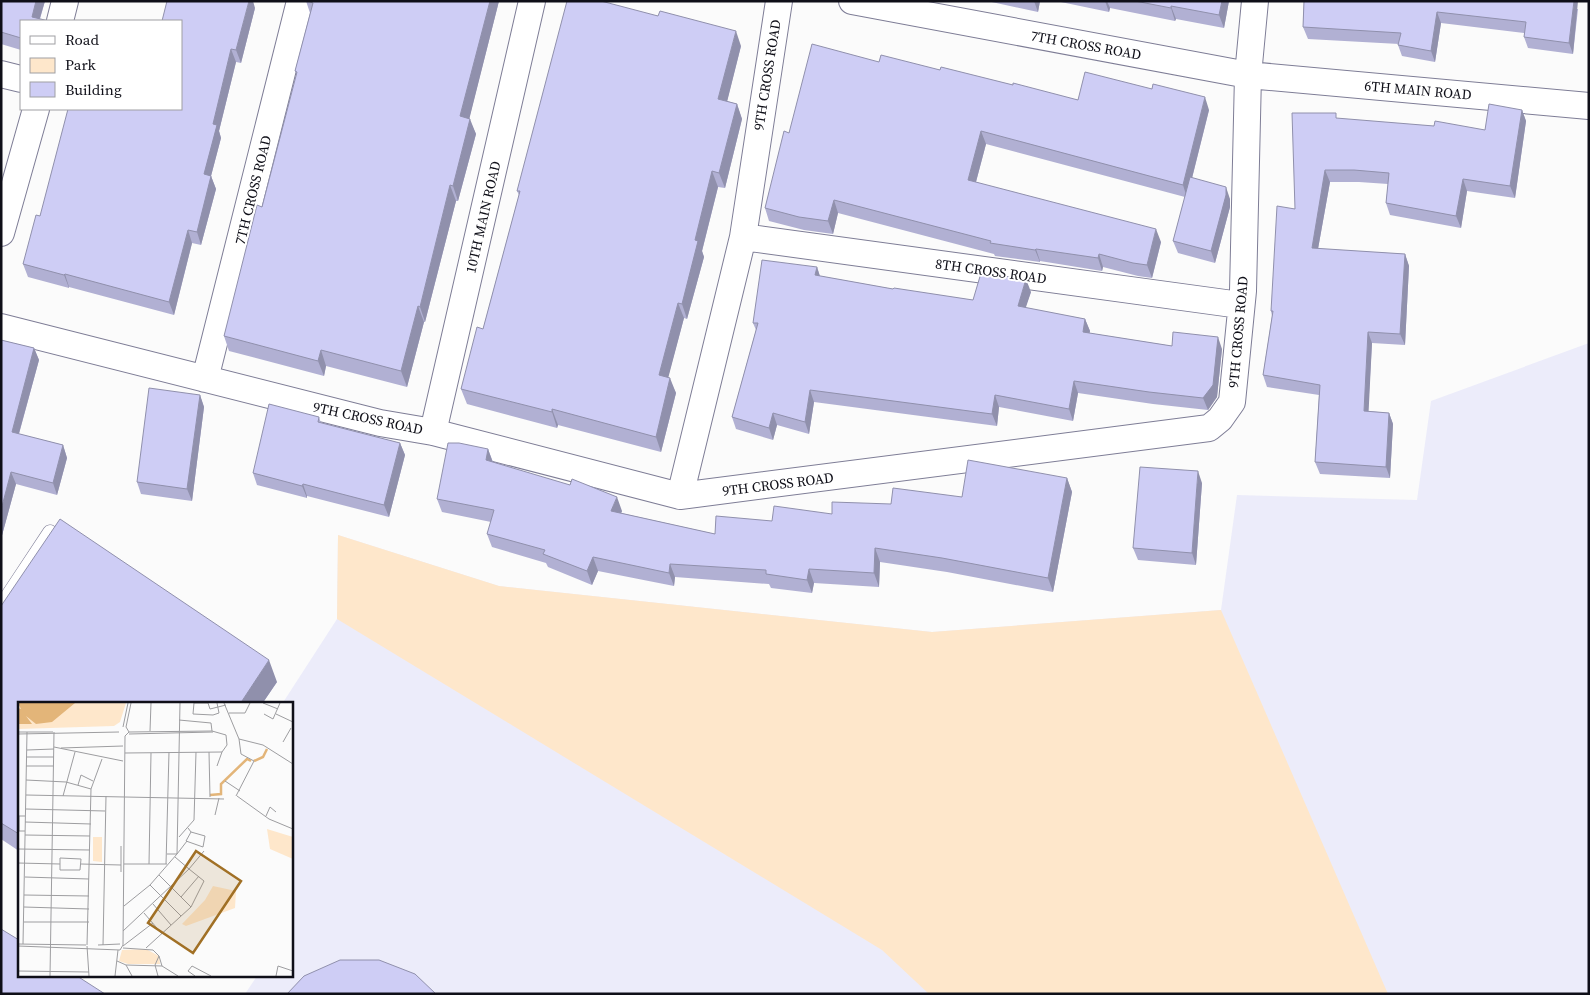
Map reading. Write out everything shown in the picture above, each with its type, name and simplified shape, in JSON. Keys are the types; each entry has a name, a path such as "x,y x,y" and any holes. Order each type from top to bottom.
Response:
{"street":[{"path":"60,20 65,1"},
{"name":"7TH CROSS ROAD","path":"205,379 300,1"},
{"name":"10TH MAIN ROAD","path":"433,432 532,1"},
{"name":"9TH CROSS ROAD","path":"680,496 743,237 779,1"},
{"name":"7TH CROSS ROAD","path":"852,1 1248,75"},
{"path":"1248,75 1255,1"},
{"path":"1,74 20,79"},
{"name":"9TH CROSS ROAD","path":"1,327 380,423 433,432 680,496 1209,428 1220,419 1232,402 1240,305 1243,291 1248,75"},
{"name":"6TH MAIN ROAD","path":"1248,75 1589,106"},
{"path":"1,232 36,110"},
{"name":"8TH CROSS ROAD","path":"743,237 1240,305"}],"lane":[{"path":"1,606 50,532"}],"shaded area":[{"path":"1589,343 1589,994 245,994 256,978 292,978 292,702 283,702 337,619 338,535 499,586 932,632 1221,610 1237,495 1417,500 1431,401"}],"green space":[{"path":"338,535 499,586 932,632 1221,610 1388,994 929,994 882,950 337,619"}],"building":[{"path":"1,1 36,1 32,17 45,20 20,20 20,38 1,32"},
{"path":"167,1 249,1 236,50 231,49 213,124 217,125 204,174 211,176 197,232 188,230 169,302 23,264 36,215 40,216 68,110 182,110 182,20 162,20"},
{"path":"308,1 490,1 460,116 470,119 453,186 450,185 420,307 418,306 401,371 321,350 318,361 224,336 257,205 262,207 297,72 295,71 313,3"},
{"path":"567,1 601,1 658,16 660,11 736,31 718,99 737,104 719,173 712,171 695,240 698,241 682,304 678,303 659,375 670,378 656,437 552,409 552,412 461,389 477,327 483,329 520,191 517,191"},
{"path":"1135,1 1222,1 1219,15"},
{"path":"1304,1 1574,1 1569,43 1524,37 1526,22 1437,12 1431,51 1398,45 1401,33 1303,27"},
{"path":"812,44 879,62 881,55 940,70 941,67 1078,100 1085,72 1152,89 1153,84 1205,97 1183,185 981,131 968,180 1156,229 1147,265 1099,254 1098,258 990,243 991,241 834,200 828,221 799,217 765,208 784,131 789,133"},
{"path":"1489,104 1522,110 1510,186 1463,179 1456,216 1386,203 1389,173 1325,170 1312,248 1405,254 1400,334 1368,332 1364,411 1389,413 1386,467 1315,462 1320,385 1263,375 1273,311 1271,311 1277,206 1295,209 1292,113 1336,113 1336,118 1434,126 1435,121 1485,130"},
{"path":"1190,177 1226,187 1226,195 1211,251 1173,241"},
{"path":"762,260 817,267 815,275 893,289 973,300 981,273 1026,279 1018,306 1085,319 1083,332 1172,346 1173,332 1218,337 1213,385 1203,398 1074,381 1069,409 995,395 992,414 810,390 805,422 773,413 769,428 732,417 758,323 753,323"},
{"path":"1,340 34,348 12,432 63,445 53,483 11,472 1,510"},
{"path":"149,388 200,395 187,489 137,482"},
{"path":"269,404 319,417 318,422 400,443 384,505 253,473"},
{"path":"448,443 459,443 488,449 486,460 570,485 572,479 617,497 611,511 715,534 716,516 772,521 774,506 832,514 832,502 891,504 893,488 962,497 968,460 1067,478 1048,578 942,558 875,548 874,573 809,569 807,580 766,574 766,570 670,564 669,573 593,557 587,571 543,554 545,550 487,534 494,510 437,499"},
{"path":"1140,467 1198,471 1192,553 1133,548"},
{"path":"60,519 269,660 241,702 18,702 18,833 1,823 1,606"},
{"path":"1,929 18,939 18,978 80,978 105,994 1,994"},
{"path":"340,960 379,960 415,974 436,994 287,994 304,976"}]}
